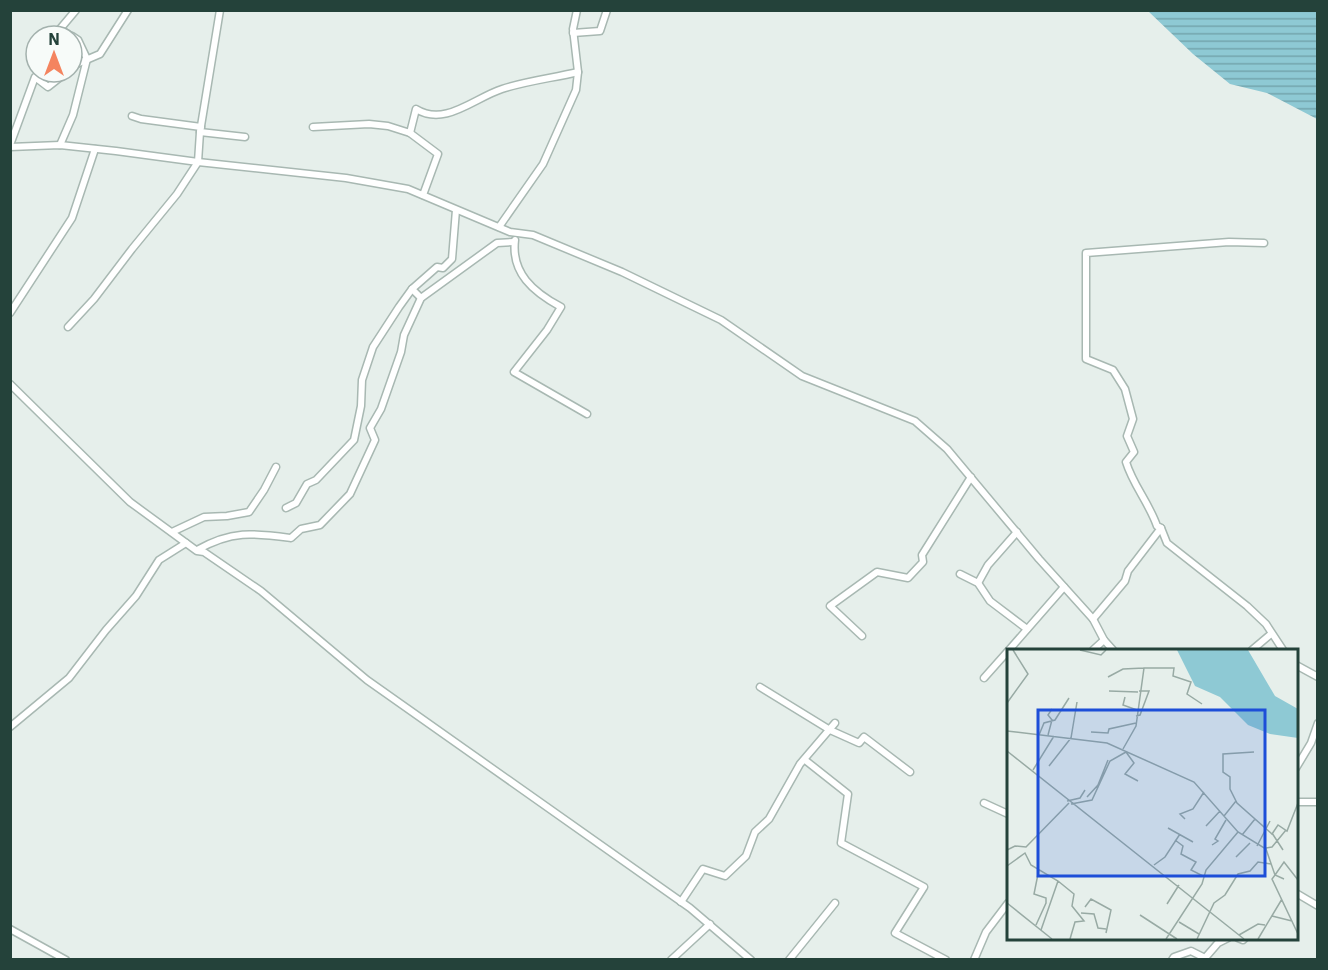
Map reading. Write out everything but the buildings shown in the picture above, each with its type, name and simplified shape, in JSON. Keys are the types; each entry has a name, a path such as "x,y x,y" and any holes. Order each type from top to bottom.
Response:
{"street":[{"path":"64,24 76,10"},
{"path":"84,60 99,54 128,10"},
{"path":"68,327 94,299 177,194 198,162 220,10"},
{"path":"499,227 543,164 576,90 578,72 573,33 577,10"},
{"path":"573,33 600,30 607,10"},
{"path":"60,145 73,116 87,59 84,53"},
{"path":"410,133 416,110 424,114 446,114 501,89 578,72"},
{"path":"32,84 10,146 60,145 346,178 408,189 514,233 533,235 622,272 721,320 802,375 915,421 947,449 1093,619 1111,649"},
{"path":"132,116 245,137"},
{"path":"314,127 369,124 388,126 410,133 438,154 423,195"},
{"path":"10,313 72,218 95,149"},
{"path":"286,508 296,503 307,484 316,480 354,440 361,406 362,380 373,347 412,290 437,267 443,268 452,259 456,210"},
{"path":"514,233 516,266 530,286 543,297 561,307 556,318 514,372 587,414"},
{"path":"197,551 215,540 235,535 256,534 291,538 301,529 320,525 350,494 375,440 370,428 381,409 401,352 404,335 421,297 497,243 514,242"},
{"path":"1264,243 1229,242 1086,253 1086,359 1113,370 1125,389 1132,419 1128,436 1134,452 1126,462 1131,479 1153,514 1157,526 1161,528 1167,543 1247,606 1266,624 1282,649"},
{"path":"412,290 421,297"},
{"path":"10,384 130,501 197,551 204,552 261,591 367,680 681,902 751,960"},
{"path":"172,532 204,517 249,512 276,467"},
{"path":"862,636 830,606 877,572 908,578 923,561 922,555 971,477"},
{"path":"1093,619 1125,581 1128,571 1161,528"},
{"path":"978,583 988,565 1017,532"},
{"path":"10,727 69,678 136,596 159,560 186,543"},
{"path":"960,574 978,583 990,601 1027,629"},
{"path":"1011,649 1064,587"},
{"path":"1254,649 1271,634"},
{"path":"1095,649 1104,640"},
{"path":"984,678 1007,653"},
{"path":"1298,666 1317,677"},
{"path":"760,687 830,730 859,743 864,737 910,772"},
{"path":"681,902 703,869 725,876 746,856 755,832 769,819 800,764 835,723"},
{"path":"1298,765 1311,743 1317,723"},
{"path":"805,760 848,794 841,843 924,886 895,933 946,960"},
{"path":"1298,802 1317,802"},
{"path":"984,803 1007,814"},
{"path":"1298,894 1317,906"},
{"path":"789,960 835,903"},
{"path":"974,960 986,932 1007,904"},
{"path":"671,960 710,924"},
{"path":"10,929 66,960"},
{"path":"1172,960 1174,957 1191,951 1205,958 1218,943 1226,940"}],"water":[{"path":"1148,11 1317,11 1317,119 1267,93 1230,84 1193,54"}]}
